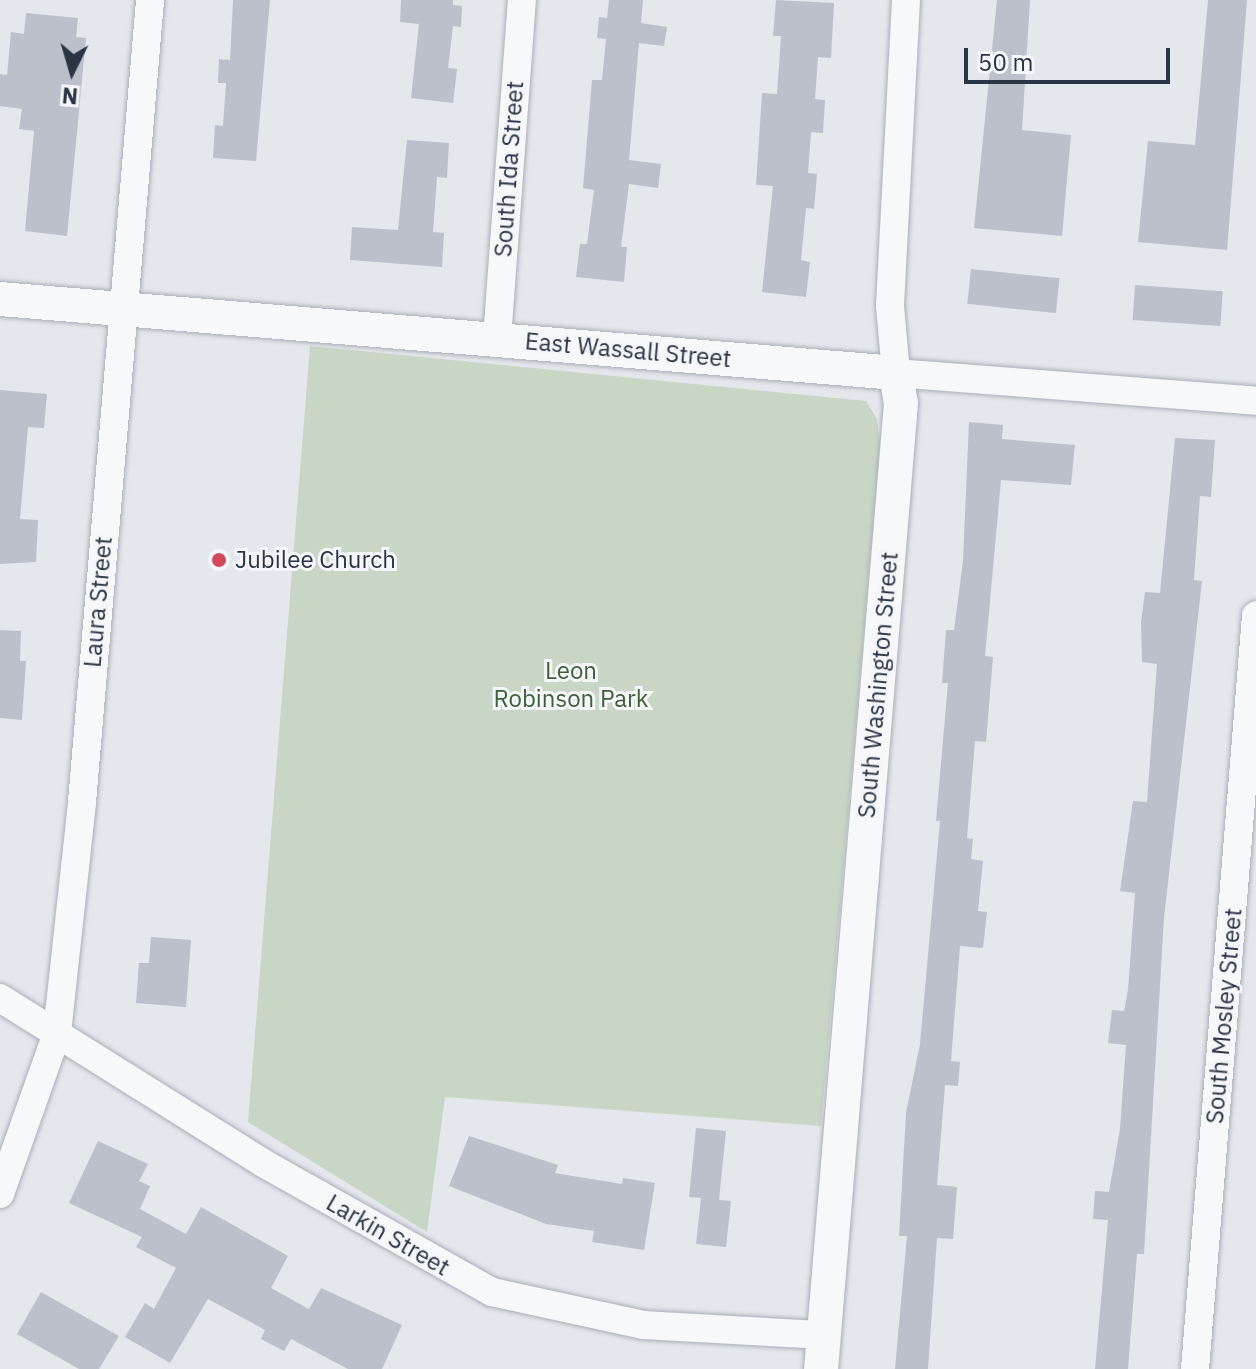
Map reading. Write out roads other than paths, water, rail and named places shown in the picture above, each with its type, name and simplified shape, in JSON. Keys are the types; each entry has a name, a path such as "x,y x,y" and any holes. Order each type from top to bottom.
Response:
{"street":[{"name":"Laura Street","path":"0,1194 57,1033 82,802 150,0"},
{"name":"South Ida Street","path":"497,339 522,0"},
{"name":"South Washington Street","path":"821,1369 901,403 890,306 906,0"},
{"name":"East Wassall Street","path":"0,299 1256,401"},
{"name":"South Mosley Street","path":"1195,1369 1256,615"},
{"name":"Larkin Street","path":"0,998 290,1179 492,1292 643,1325 824,1335"}],"place":[{"name":"Jubilee Church","path":"219,560"}],"park label":[{"name":"Leon Robinson Park","path":"571,685"}]}
